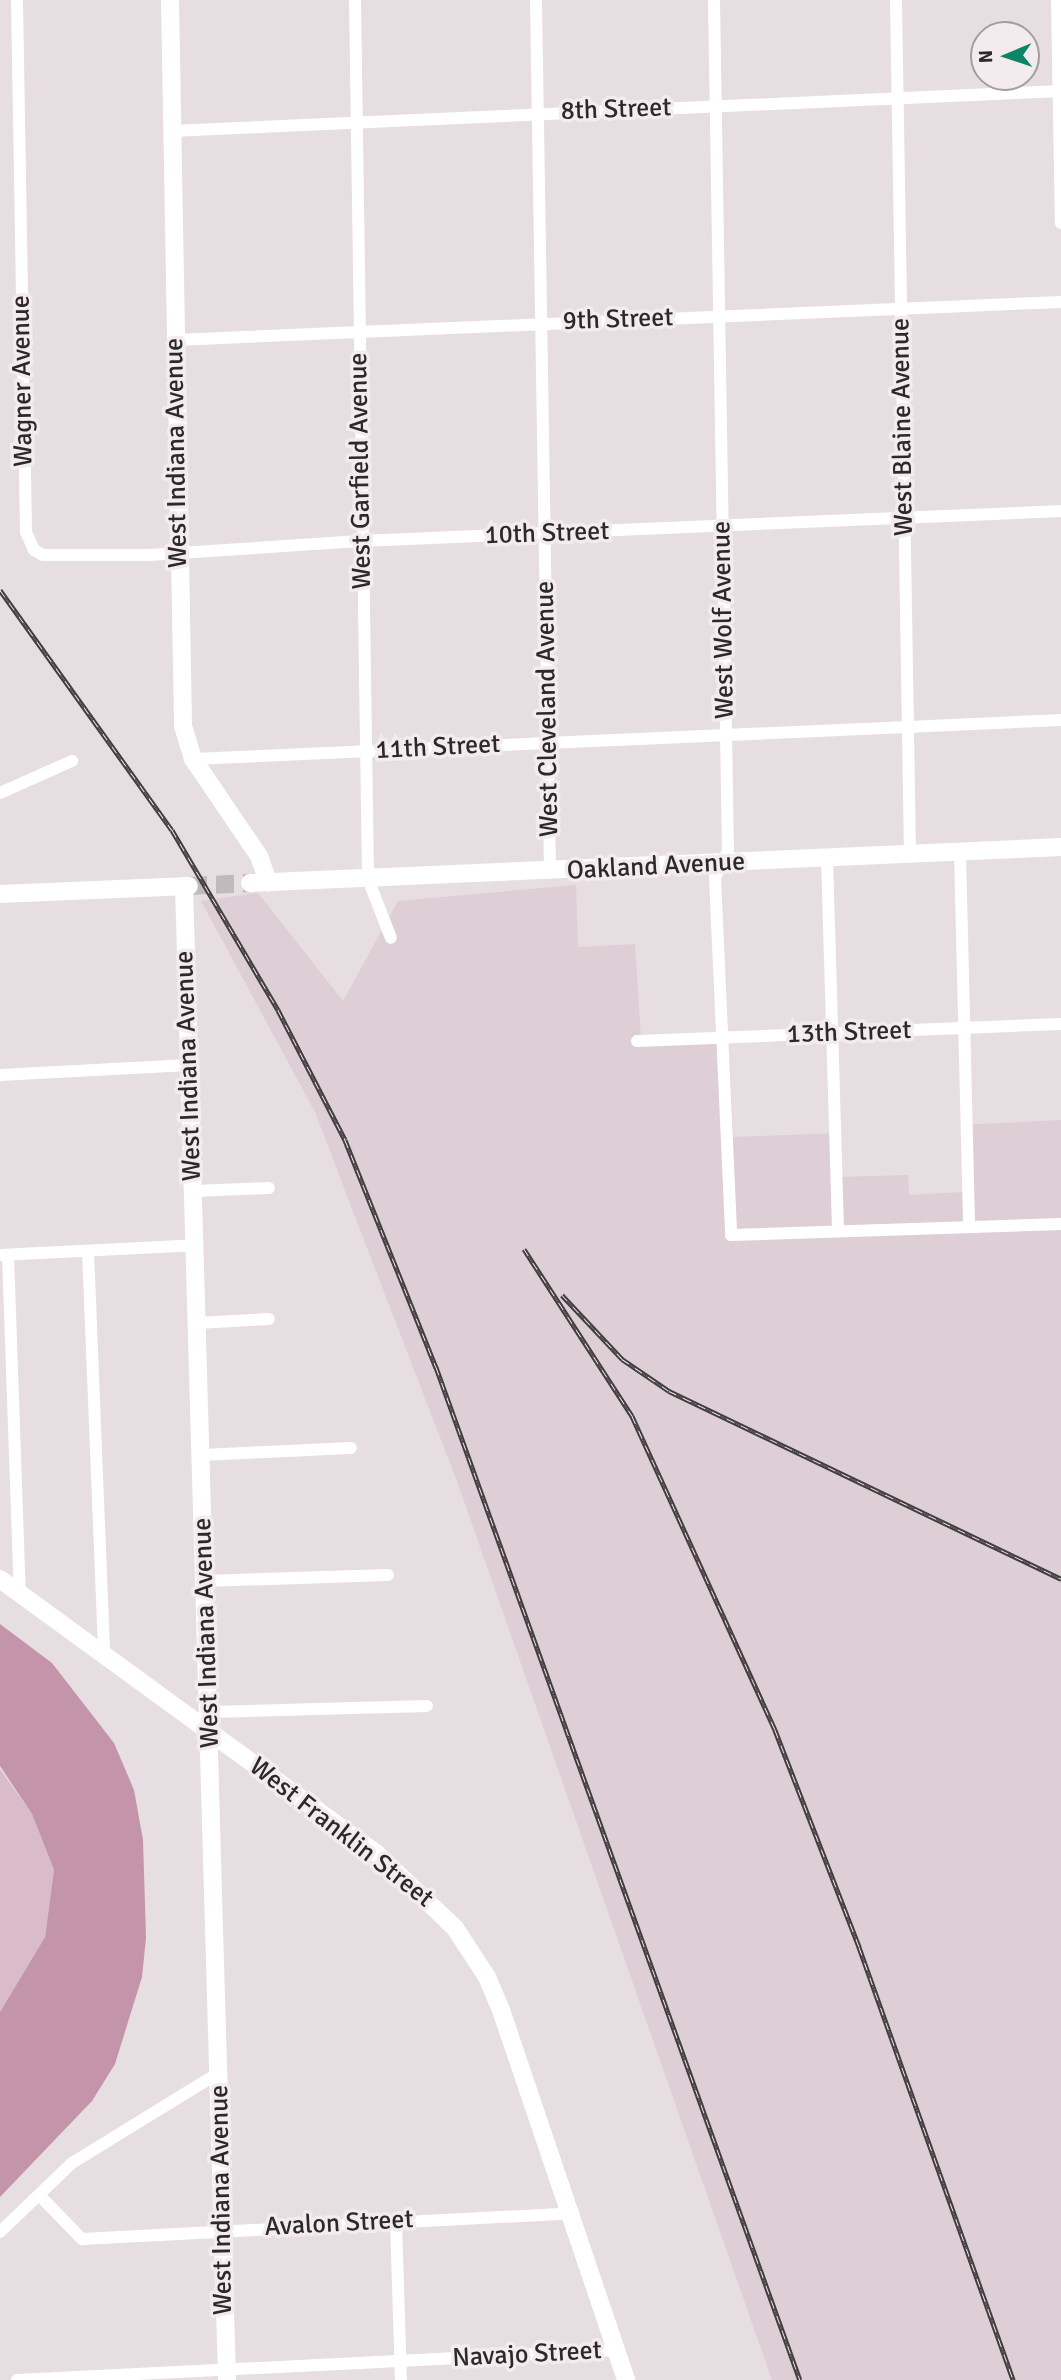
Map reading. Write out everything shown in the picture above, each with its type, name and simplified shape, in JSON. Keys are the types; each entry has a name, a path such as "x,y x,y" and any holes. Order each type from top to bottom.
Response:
{"street":[{"name":"Wagner Avenue","path":"17,0 26,532 34,550"},
{"name":"West Indiana Avenue","path":"170,0 183,726 193,759 259,856 259,883"},
{"name":"West Garfield Avenue","path":"355,0 368,879 391,938"},
{"name":"West Cleveland Avenue","path":"536,0 550,872"},
{"name":"West Wolf Avenue","path":"715,0 728,851 715,878 731,1235 838,1231"},
{"name":"West Blaine Avenue","path":"897,0 910,853"},
{"path":"1057,0 1061,223"},
{"name":"8th Street","path":"172,131 539,112 716,107 1060,91"},
{"name":"9th Street","path":"175,340 1061,302"},
{"name":"10th Street","path":"34,550 66,558 361,541 1061,511"},
{"name":"11th Street","path":"193,759 1061,720"},
{"path":"0,793 72,761"},
{"name":"Oakland Avenue","path":"259,883 1061,847"},
{"path":"960,853 969,1227"},
{"path":"827,858 829,1034 838,1231 1061,1224"},
{"name":"West Indiana Avenue","path":"0,894 186,886 227,2375"},
{"name":"13th Street","path":"637,1041 1061,1024"},
{"path":"0,1075 189,1065"},
{"path":"193,1191 269,1188"},
{"path":"20,1594 4,1255 195,1245"},
{"path":"89,1251 104,1657"},
{"path":"197,1323 269,1319"},
{"path":"201,1455 351,1448"},
{"path":"205,1581 388,1575"},
{"name":"West Franklin Street","path":"0,1579 406,1877 455,1928 497,2001 573,2213 626,2380"},
{"path":"209,1712 427,1706"},
{"path":"0,2232 72,2163 220,2071"},
{"name":"Avalon Street","path":"39,2195 82,2239 573,2213"},
{"path":"396,2222 401,2380"},
{"name":"Navajo Street","path":"18,2380 227,2375 400,2360 617,2350"}],"shaded area":[{"path":"576,885 578,947 635,944 641,1038 728,1032 733,1137 837,1133 839,1177 908,1175 909,1195 963,1192 961,1125 1061,1120 1061,2380 772,2380 458,1484 315,1112 201,901 258,893 343,1001 398,901"},
{"path":"0,1624 52,1663 114,1743 134,1790 143,1840 146,1938 142,1977 115,2064 92,2101 0,2197 0,2012 45,1937 54,1870 32,1814 0,1766"},
{"path":"0,1769 32,1814 54,1870 45,1937 0,2012"}],"tunnel":[{"path":"189,886 250,883"}],"railway":[{"path":"0,590 172,830 278,1010 345,1140 436,1367 800,2380"},
{"path":"524,1249 632,1416 775,1730 859,1947 1013,2380"},
{"path":"562,1295 622,1359 669,1391 1061,1579"}]}
